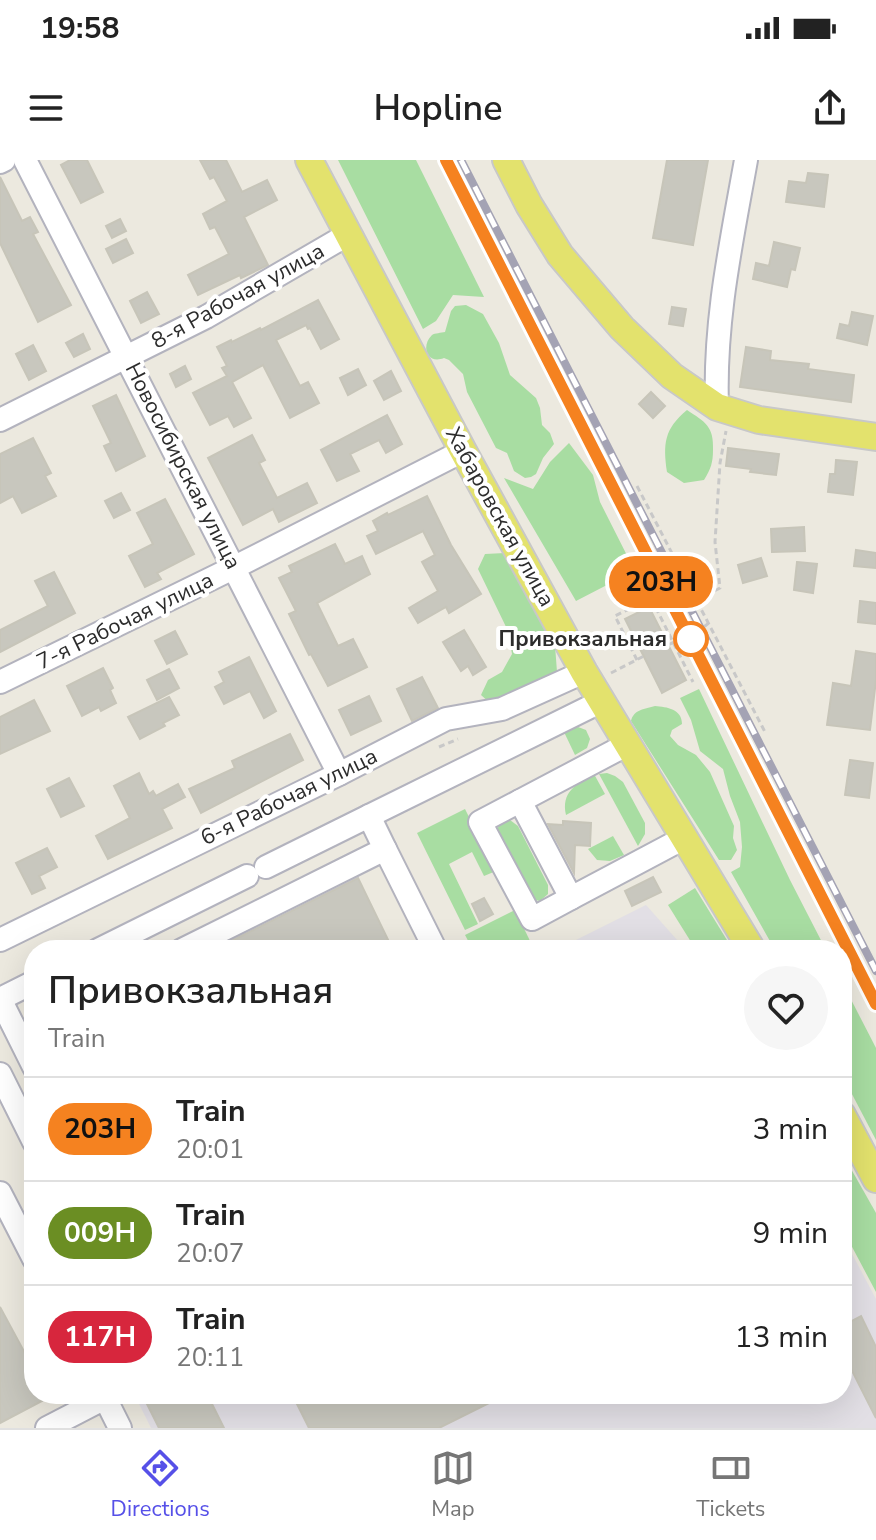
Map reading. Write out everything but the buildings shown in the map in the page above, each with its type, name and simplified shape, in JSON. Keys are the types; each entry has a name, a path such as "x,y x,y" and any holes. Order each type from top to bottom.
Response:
{"main road":[{"name":"Хабаровская улица","path":"309,160 463,451 628,744 746,940"},
{"path":"506,160 560,255 622,328 672,376 723,409 759,420 876,437"},
{"path":"852,1134 876,1179"}],"street":[{"name":"Новосибирская улица","path":"25,160 339,774"},
{"path":"723,409 717,339 746,160"},
{"name":"8-я Рабочая улица","path":"0,420 206,317 347,235"},
{"name":"7-я Рабочая улица","path":"0,682 463,451"},
{"path":"118,940 369,816 596,684"},
{"name":"6-я Рабочая улица","path":"0,940 446,719 502,709 596,684"},
{"path":"628,744 480,822 532,919 684,838"},
{"path":"520,801 571,898"},
{"path":"369,816 430,940"},
{"path":"202,940 385,849"},
{"path":"24,987 0,999 24,1047"},
{"path":"0,1074 24,1122"},
{"path":"1,1198 24,1241"},
{"path":"47,1428 90,1404"},
{"path":"108,1404 120,1428"}],"path":[{"path":"697,600 720,588 715,542 723,409"},
{"path":"637,486 765,732"},
{"path":"637,660 615,616 651,598 671,644 693,682"},
{"path":"671,644 709,623"},
{"path":"596,684 644,656"}],"shaded area":[{"path":"646,905 677,940 576,940"},
{"path":"852,1254 876,1299 876,1428 151,1428 139,1404 852,1404"}],"green space":[{"path":"338,160 416,160 484,297 453,295 436,321 423,329"},
{"path":"466,305 483,314 499,343 510,375 536,398 542,425 550,433 554,444 531,477 525,478 514,471 507,453 496,448 467,392 463,374 449,360 433,359 427,353 429,339 433,334 445,332 455,306"},
{"path":"687,410 710,430 713,454 704,480 684,483 667,472 665,453 670,431"},
{"path":"569,443 593,475 600,502 647,595 605,586 576,601 504,478 533,489 550,462"},
{"path":"505,553 555,645 557,672 491,704 481,695 488,680 502,672 512,654 508,631 478,569 485,554"},
{"path":"699,689 821,940 769,940 731,872 740,867 742,847 740,822 723,769 700,751 691,720 680,698"},
{"path":"655,706 677,712 682,724 672,730 670,736 678,745 696,755 710,772 734,826 733,838 737,850 731,860 719,860 631,721 637,712"},
{"path":"578,727 586,730 590,739 587,748 575,755 564,732"},
{"path":"607,773 623,782 645,823 645,834 638,846 599,774"},
{"path":"594,774 605,794 566,815 566,800 571,790"},
{"path":"465,809 496,871 484,876 472,852 449,864 478,924 465,930 417,833"},
{"path":"510,820 518,826 548,885 548,894 540,901 531,899 496,832 500,823"},
{"path":"613,836 624,855 610,861 597,860 588,849"},
{"path":"695,888 727,940 690,940 668,905"},
{"path":"515,910 530,940 468,940 465,935"},
{"path":"852,1001 876,1048 876,1140 852,1094"},
{"path":"852,1171 876,1213 876,1292 852,1247"}],"railway":[{"path":"446,160 843,940"},
{"path":"461,160 876,971"},
{"path":"852,957 876,1004"}],"train":[{"name":"203Н","path":"446,160 843,940"},
{"name":"203Н","path":"852,957 876,1004"}],"place":[{"name":"Привокзальная","path":"691,639"}]}
